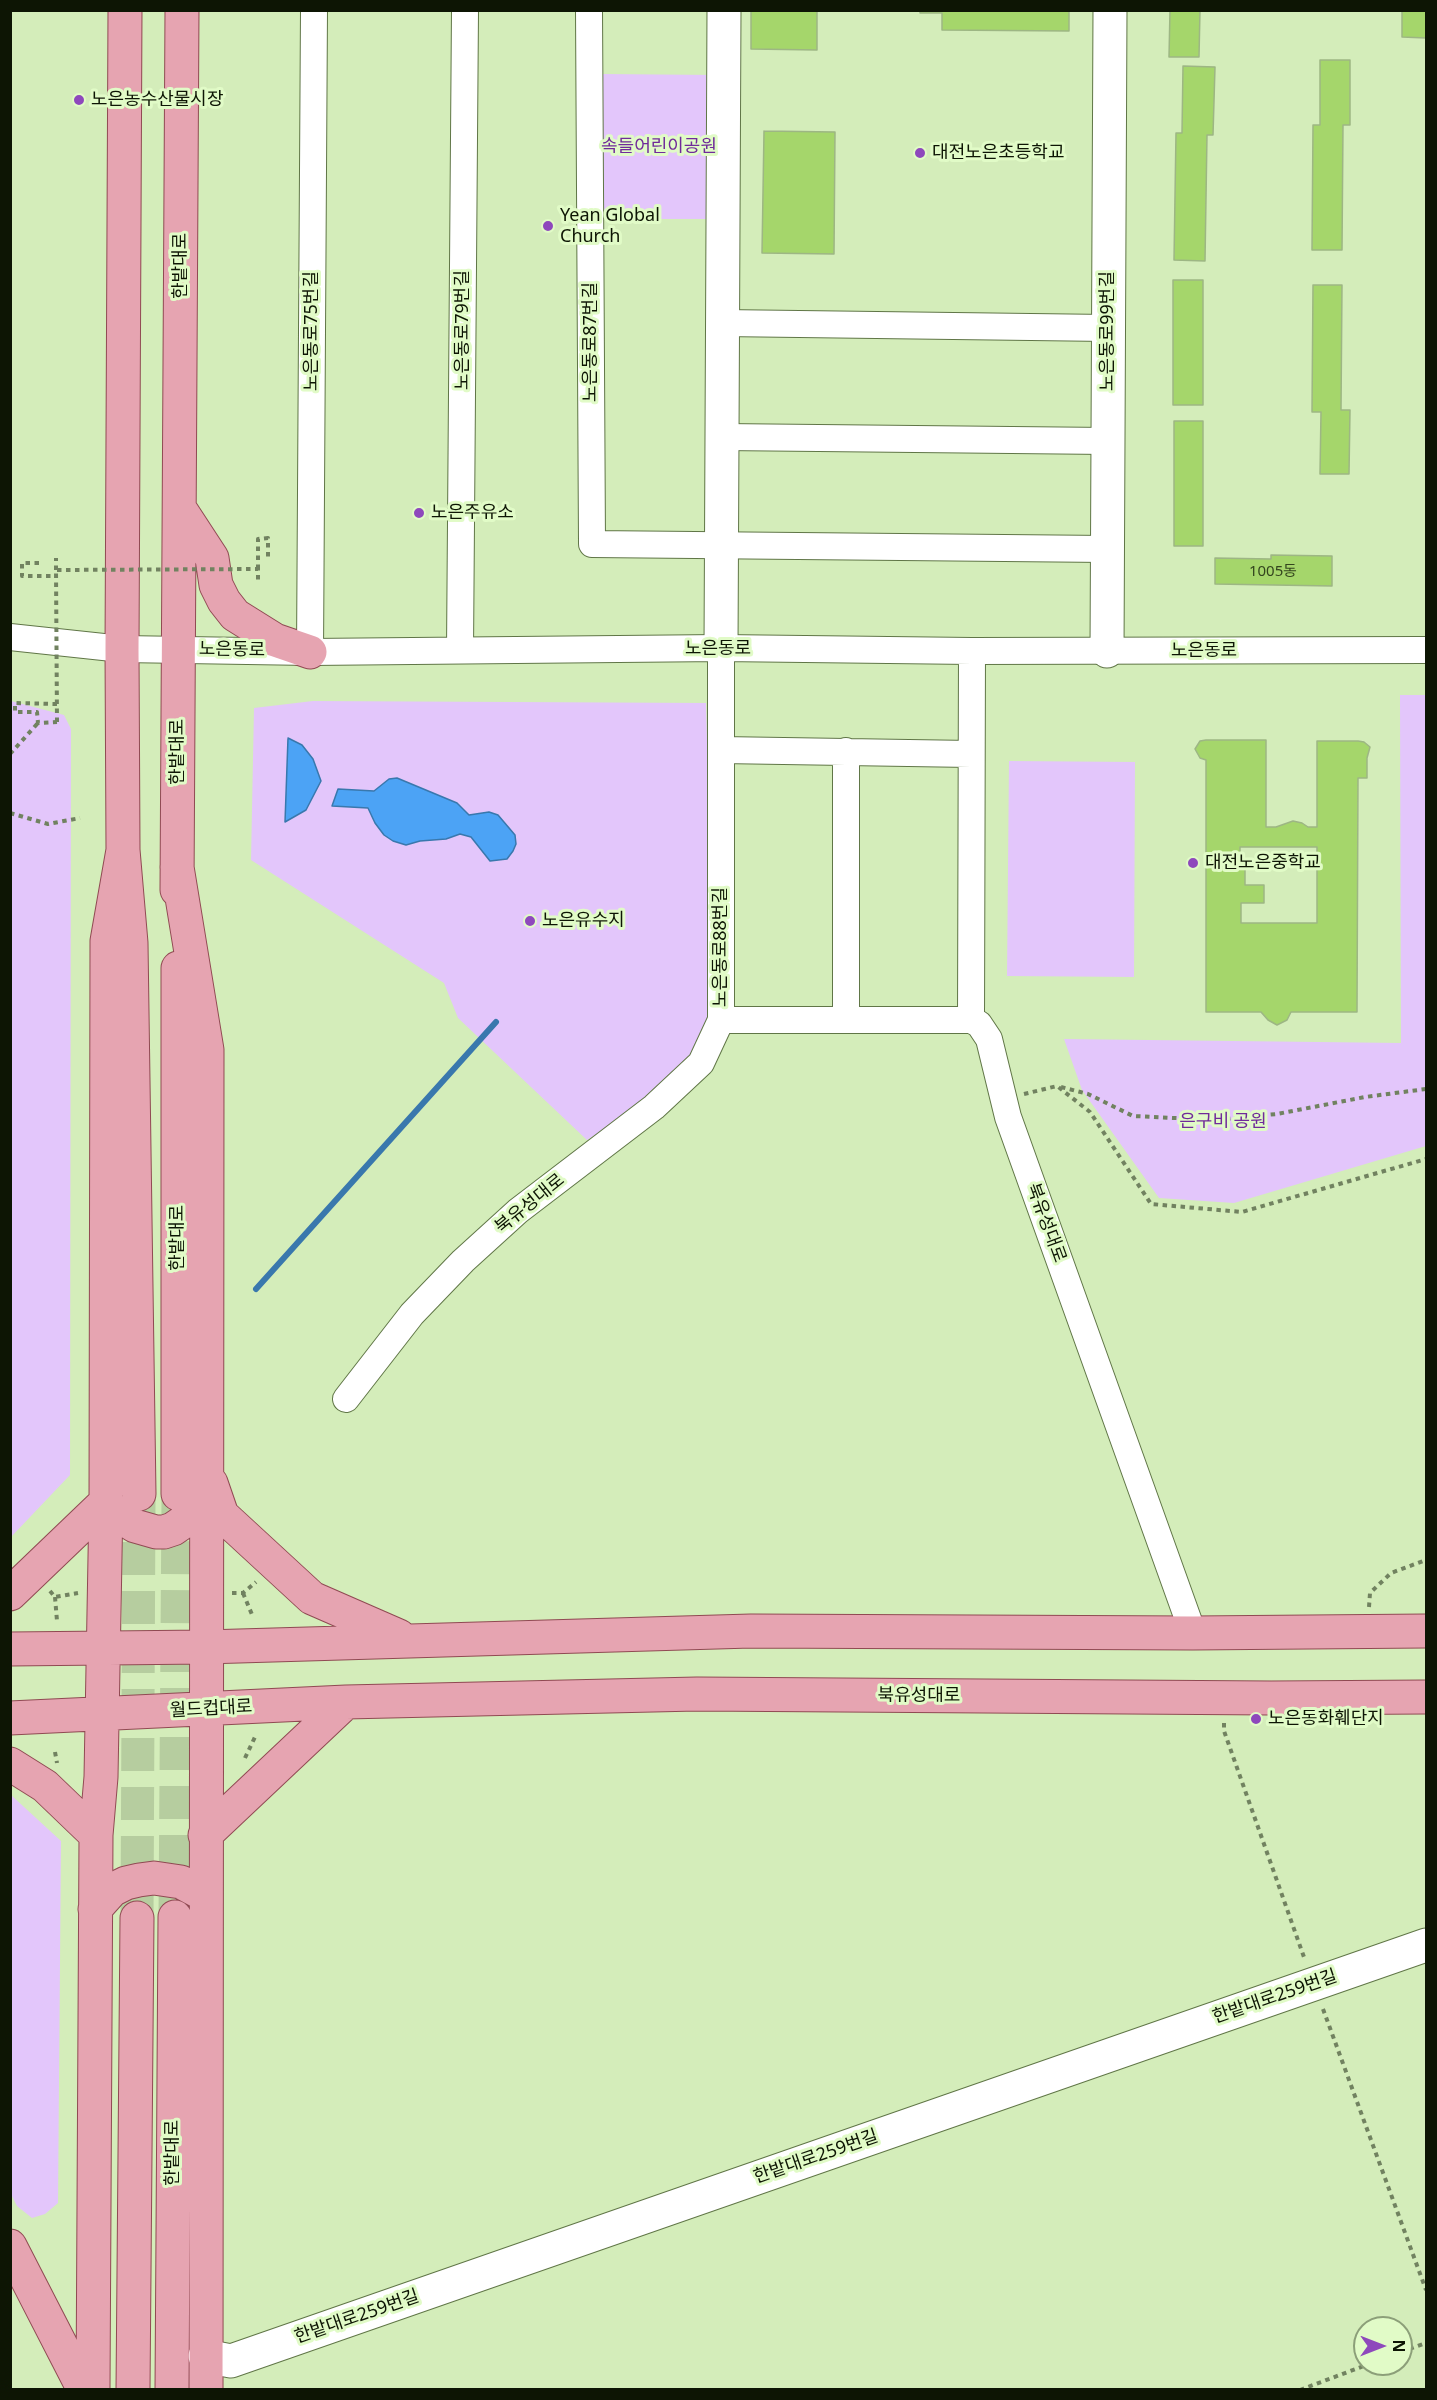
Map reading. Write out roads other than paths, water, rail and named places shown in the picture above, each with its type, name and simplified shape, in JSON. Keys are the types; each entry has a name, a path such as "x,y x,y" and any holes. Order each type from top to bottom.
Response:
{"main road":[{"path":"125,10 123,850 131,943 139,1494"},
{"name":"한밭대로","path":"182,10 177,867 197,1483"},
{"path":"180,509 212,558 216,585 224,601 235,615 275,640 310,652"},
{"path":"93,2390 96,1835 101,1777 106,1502 107,941 123,850"},
{"path":"106,1502 116,1514 135,1526 164,1532 172,1530 195,1514 197,1483"},
{"path":"197,1483 216,1502 222,1515 312,1598 409,1640"},
{"path":"197,1483 205,1647 206,2390"},
{"path":"10,1594 106,1502"},
{"path":"10,1649 205,1647 751,1631 1193,1633 1426,1631"},
{"name":"북유성대로","path":"411,1702 697,1694 1223,1698 1426,1696"},
{"path":"205,1835 346,1702"},
{"name":"월드컵대로","path":"10,1718 346,1702 411,1702"},
{"path":"10,1764 45,1786 96,1835"},
{"path":"95,1909 112,1890 139,1880 162,1879 181,1882 205,1895"},
{"name":"한밭대로","path":"172,2390 175,1917"},
{"path":"133,2390 137,1918"},
{"path":"10,2246 84,2390"}],"street":[{"name":"노은동로75번길","path":"310,652 314,10"},
{"name":"노은동로79번길","path":"460,650 465,10"},
{"name":"노은동로87번길","path":"589,10 592,544 1107,549"},
{"path":"721,648 724,10"},
{"name":"노은동로99번길","path":"1107,651 1110,10"},
{"path":"722,323 1108,328"},
{"path":"722,437 1108,441"},
{"name":"노은동로","path":"10,637 122,649 310,652 721,648 972,651 1426,651"},
{"name":"노은동로88번길","path":"721,648 721,1020 971,1020"},
{"path":"971,1020 972,651"},
{"path":"721,750 971,754"},
{"path":"846,751 846,1020"},
{"name":"북유성대로","path":"346,1399 412,1314 463,1261 518,1211 654,1107 701,1063 721,1020"},
{"name":"북유성대로","path":"971,1020 979,1024 989,1039 1012,1128 1193,1633"},
{"name":"한밭대로259번길","path":"205,2356 231,2361 1426,1945"}],"water":[{"path":"288,738 302,745 313,759 321,781 306,810 285,822"},
{"path":"397,778 457,803 469,815 489,812 498,815 515,835 516,844 513,851 507,859 490,861 471,837 460,834 446,839 420,841 406,845 384,835 368,808 332,806 338,789 374,791 389,779"}],"waterway":[{"path":"256,1289 496,1022"}],"tunnel":[{"path":"137,1918 139,1499"},
{"path":"175,1917 178,1499"}],"place":[{"name":"노은농수산물시장","path":"79,100"},
{"name":"대전노은초등학교","path":"920,153"},
{"name":"Yean Global Church","path":"548,226"},
{"name":"노은주유소","path":"419,513"},
{"name":"대전노은중학교","path":"1193,863"},
{"name":"노은유수지","path":"530,921"},
{"name":"노은동화훼단지","path":"1256,1719"}],"park label":[{"name":"속들어린이공원","path":"659,147"},
{"name":"은구비 공원","path":"1223,1122"}]}
